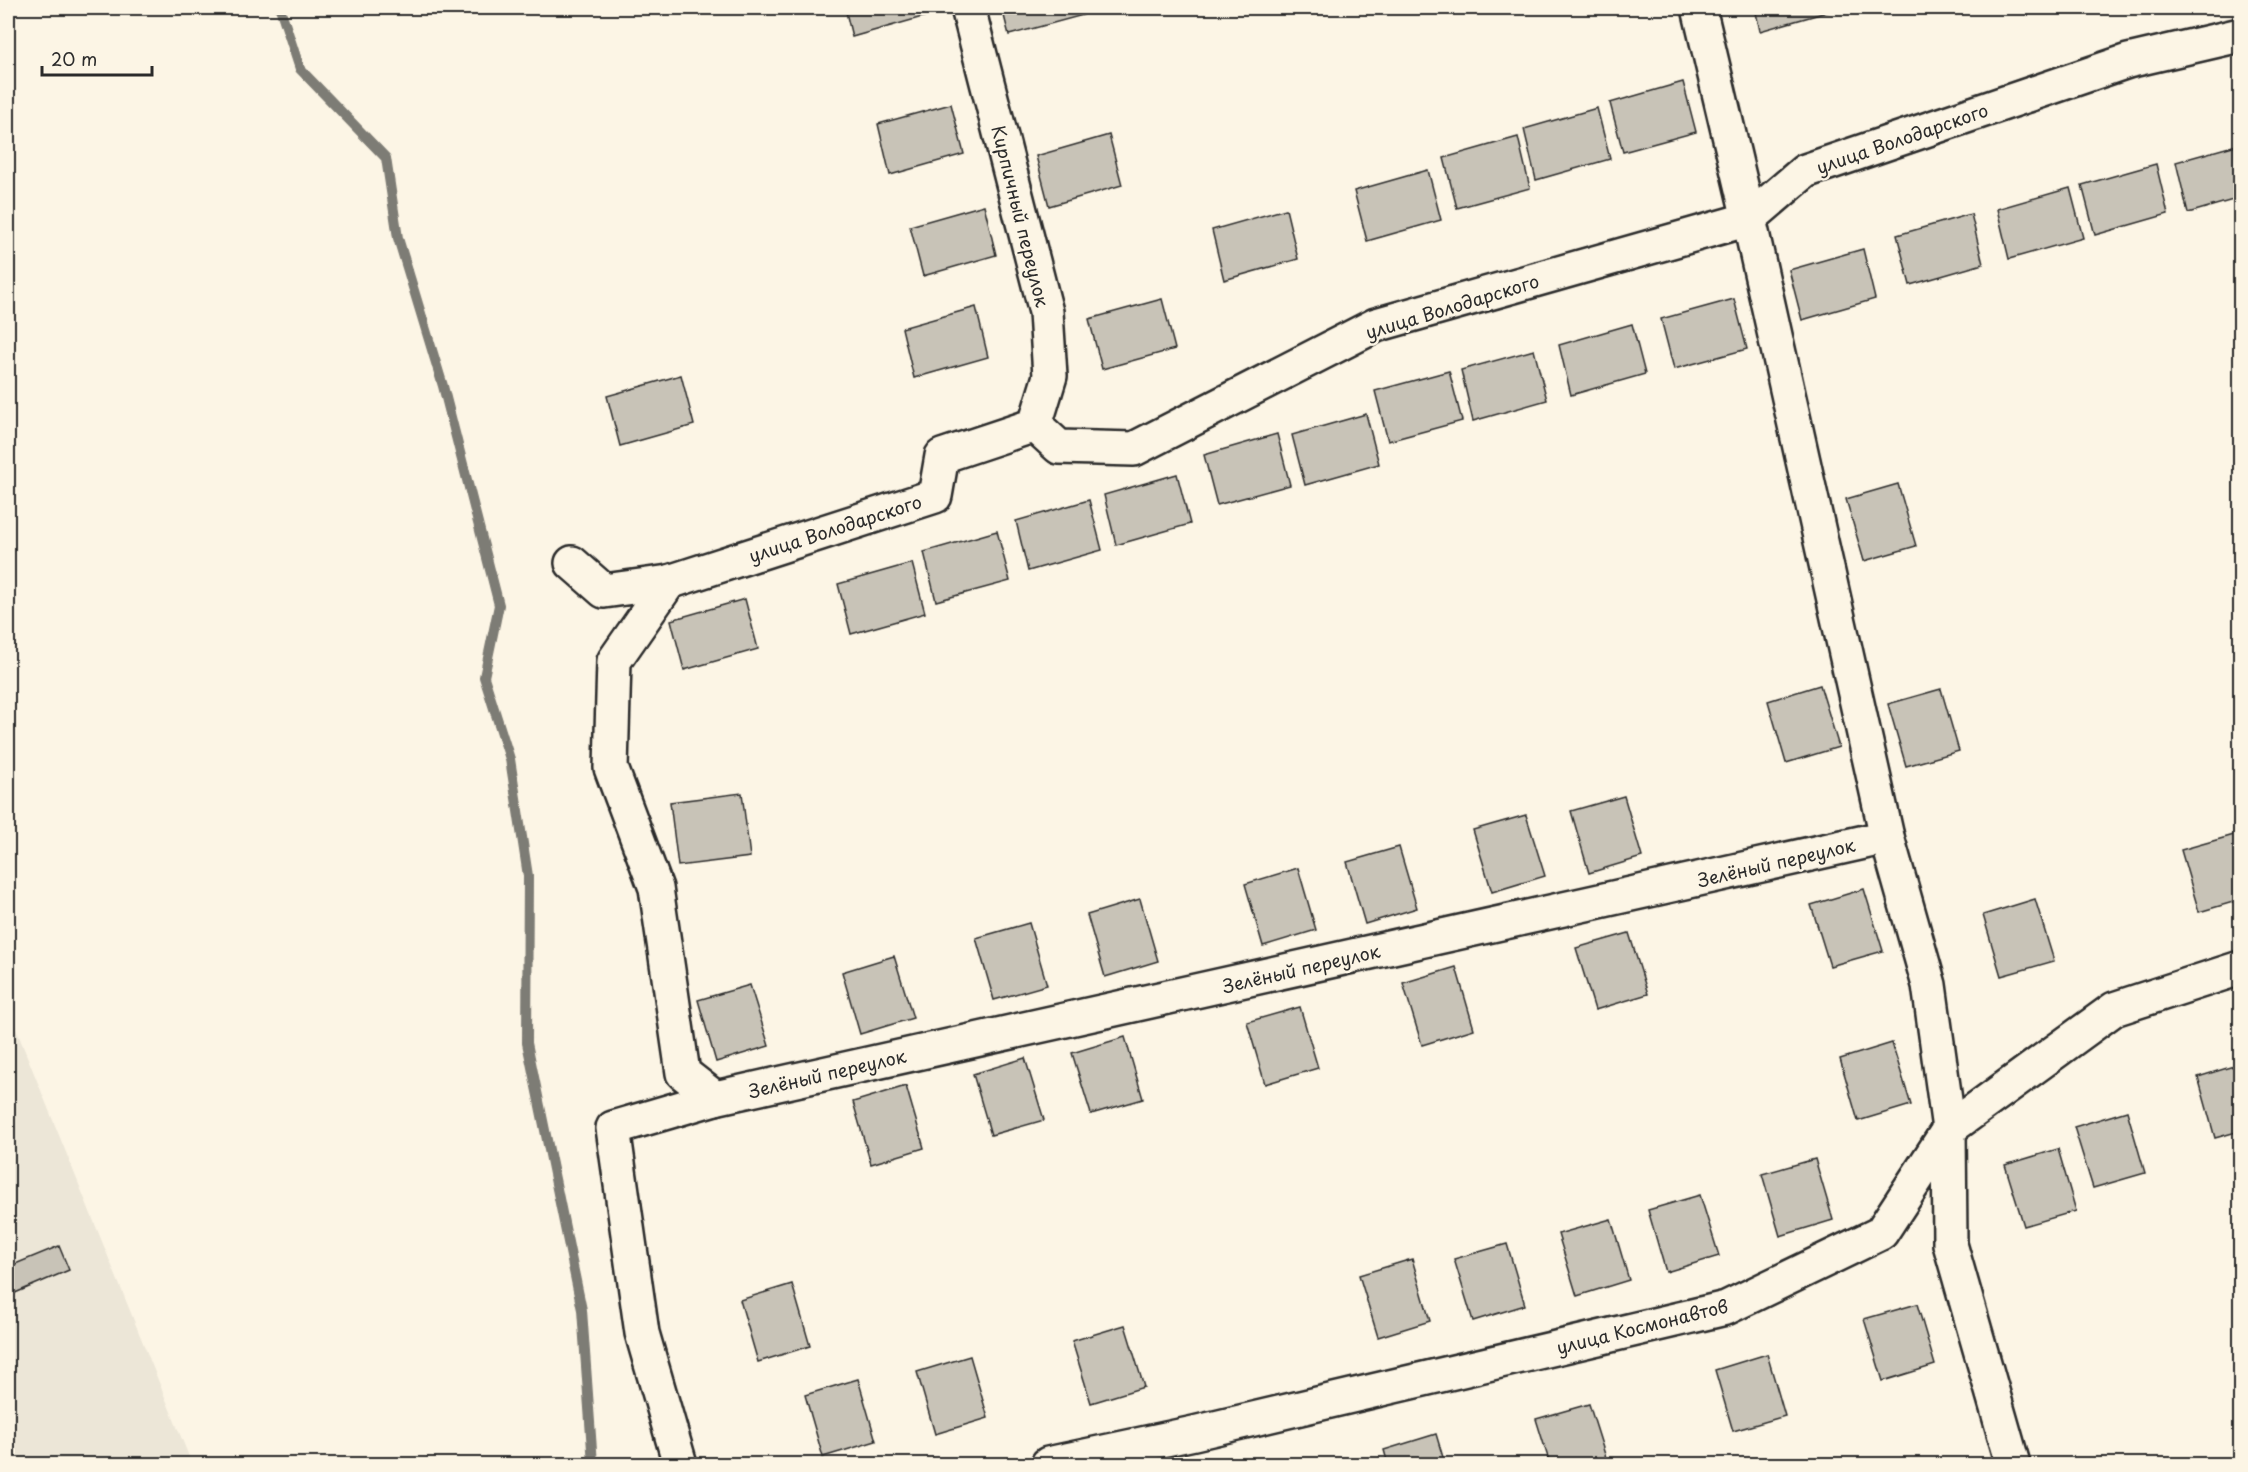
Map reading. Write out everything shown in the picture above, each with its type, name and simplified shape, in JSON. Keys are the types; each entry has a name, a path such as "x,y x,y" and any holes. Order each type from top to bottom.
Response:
{"street":[{"name":"Кирпичный переулок","path":"968,8 1046,312 1050,376 1035,424"},
{"path":"1699,8 1749,219 1887,837 1929,985 1949,1129 1950,1244 2013,1464"},
{"name":"улица Володарского","path":"669,582 935,496 942,456 1035,424 1059,447 1134,449 1376,325 1749,219 1805,171 2128,61 2241,35"},
{"path":"572,563 604,591 669,582"},
{"path":"669,582 614,661 611,768 656,888 683,1072 715,1098"},
{"name":"Зелёный переулок","path":"680,1464 642,1333 614,1128 715,1098 1887,837"},
{"name":"улица Космонавтов","path":"1048,1464 1194,1433 1726,1308 1881,1233 1949,1129 2114,1009 2241,968"}],"shaded area":[{"path":"8,1009 192,1464 8,1464"}],"building":[{"path":"845,8 923,8 926,16 852,37"},
{"path":"1002,8 1081,8 1083,15 1009,35"},
{"path":"1755,8 1833,8 1834,10 1760,31"},
{"path":"1683,82 1696,132 1623,152 1610,103"},
{"path":"951,104 964,154 890,175 878,124"},
{"path":"1597,108 1610,159 1536,180 1524,129"},
{"path":"1109,135 1122,185 1049,206 1036,156"},
{"path":"1518,137 1530,188 1457,208 1444,158"},
{"path":"2240,144 2240,198 2188,213 2176,162"},
{"path":"2156,164 2168,214 2095,235 2082,185"},
{"path":"1428,170 1441,220 1367,241 1354,191"},
{"path":"2070,188 2083,238 2009,259 1997,209"},
{"path":"984,205 996,255 923,276 910,226"},
{"path":"1286,209 1298,259 1224,280 1212,230"},
{"path":"1971,214 1983,264 1910,285 1897,235"},
{"path":"1863,249 1875,299 1802,320 1789,270"},
{"path":"1162,299 1175,349 1102,369 1089,319"},
{"path":"1734,299 1747,349 1674,369 1661,319"},
{"path":"976,307 988,357 914,378 902,328"},
{"path":"1632,324 1645,374 1571,395 1559,345"},
{"path":"1534,350 1547,400 1473,421 1461,370"},
{"path":"1449,371 1462,421 1388,441 1375,391"},
{"path":"681,375 694,425 620,446 607,396"},
{"path":"1366,414 1379,464 1305,485 1292,435"},
{"path":"1277,434 1290,485 1217,505 1204,455"},
{"path":"1177,474 1190,524 1116,545 1104,495"},
{"path":"1898,484 1916,546 1864,561 1846,499"},
{"path":"1089,500 1102,550 1028,571 1016,521"},
{"path":"997,531 1010,581 936,601 924,552"},
{"path":"912,563 925,613 851,634 838,584"},
{"path":"745,599 758,649 684,670 671,620"},
{"path":"1820,685 1839,747 1786,763 1768,701"},
{"path":"1941,689 1959,751 1906,766 1888,704"},
{"path":"742,793 750,857 678,866 670,802"},
{"path":"1624,796 1642,857 1589,873 1571,811"},
{"path":"1526,815 1545,876 1492,892 1473,830"},
{"path":"2234,835 2240,858 2240,900 2199,912 2181,850"},
{"path":"1399,847 1417,908 1365,924 1347,862"},
{"path":"1298,868 1316,930 1263,946 1245,884"},
{"path":"1864,889 1883,951 1830,966 1811,905"},
{"path":"1140,899 1158,961 1105,977 1087,915"},
{"path":"2035,899 2054,961 2001,976 1983,915"},
{"path":"1029,923 1047,985 994,1000 976,938"},
{"path":"1629,933 1648,994 1595,1010 1576,948"},
{"path":"894,956 913,1018 860,1034 842,972"},
{"path":"1456,967 1474,1029 1422,1045 1403,983"},
{"path":"750,985 769,1046 716,1062 698,1000"},
{"path":"1300,1007 1318,1068 1265,1084 1247,1022"},
{"path":"1125,1037 1143,1099 1091,1114 1072,1053"},
{"path":"1892,1043 1911,1105 1858,1121 1840,1059"},
{"path":"1025,1058 1044,1120 991,1135 973,1074"},
{"path":"2240,1064 2240,1131 2215,1138 2198,1077"},
{"path":"906,1086 924,1148 871,1164 853,1102"},
{"path":"2127,1111 2145,1173 2093,1188 2074,1127"},
{"path":"2058,1149 2076,1211 2024,1226 2005,1165"},
{"path":"1815,1159 1833,1220 1780,1236 1762,1174"},
{"path":"1700,1195 1719,1256 1666,1272 1648,1210"},
{"path":"1611,1219 1629,1280 1577,1296 1558,1234"},
{"path":"1507,1244 1525,1305 1473,1321 1454,1259"},
{"path":"59,1246 69,1270 8,1296 8,1267"},
{"path":"1412,1259 1430,1321 1378,1337 1359,1275"},
{"path":"792,1284 810,1346 758,1362 740,1300"},
{"path":"1917,1304 1935,1365 1883,1381 1864,1319"},
{"path":"1125,1325 1144,1387 1091,1403 1072,1341"},
{"path":"1767,1354 1785,1416 1733,1431 1715,1370"},
{"path":"970,1356 988,1418 935,1434 917,1372"},
{"path":"858,1379 876,1441 823,1457 805,1395"},
{"path":"1589,1404 1608,1464 1550,1464 1536,1419"},
{"path":"1436,1434 1445,1464 1388,1464 1384,1450"}],"waterway":[{"path":"280,8 300,69 386,158 398,238 443,386 499,605 484,677 510,759 528,876 527,1043 582,1310 593,1464"}]}
